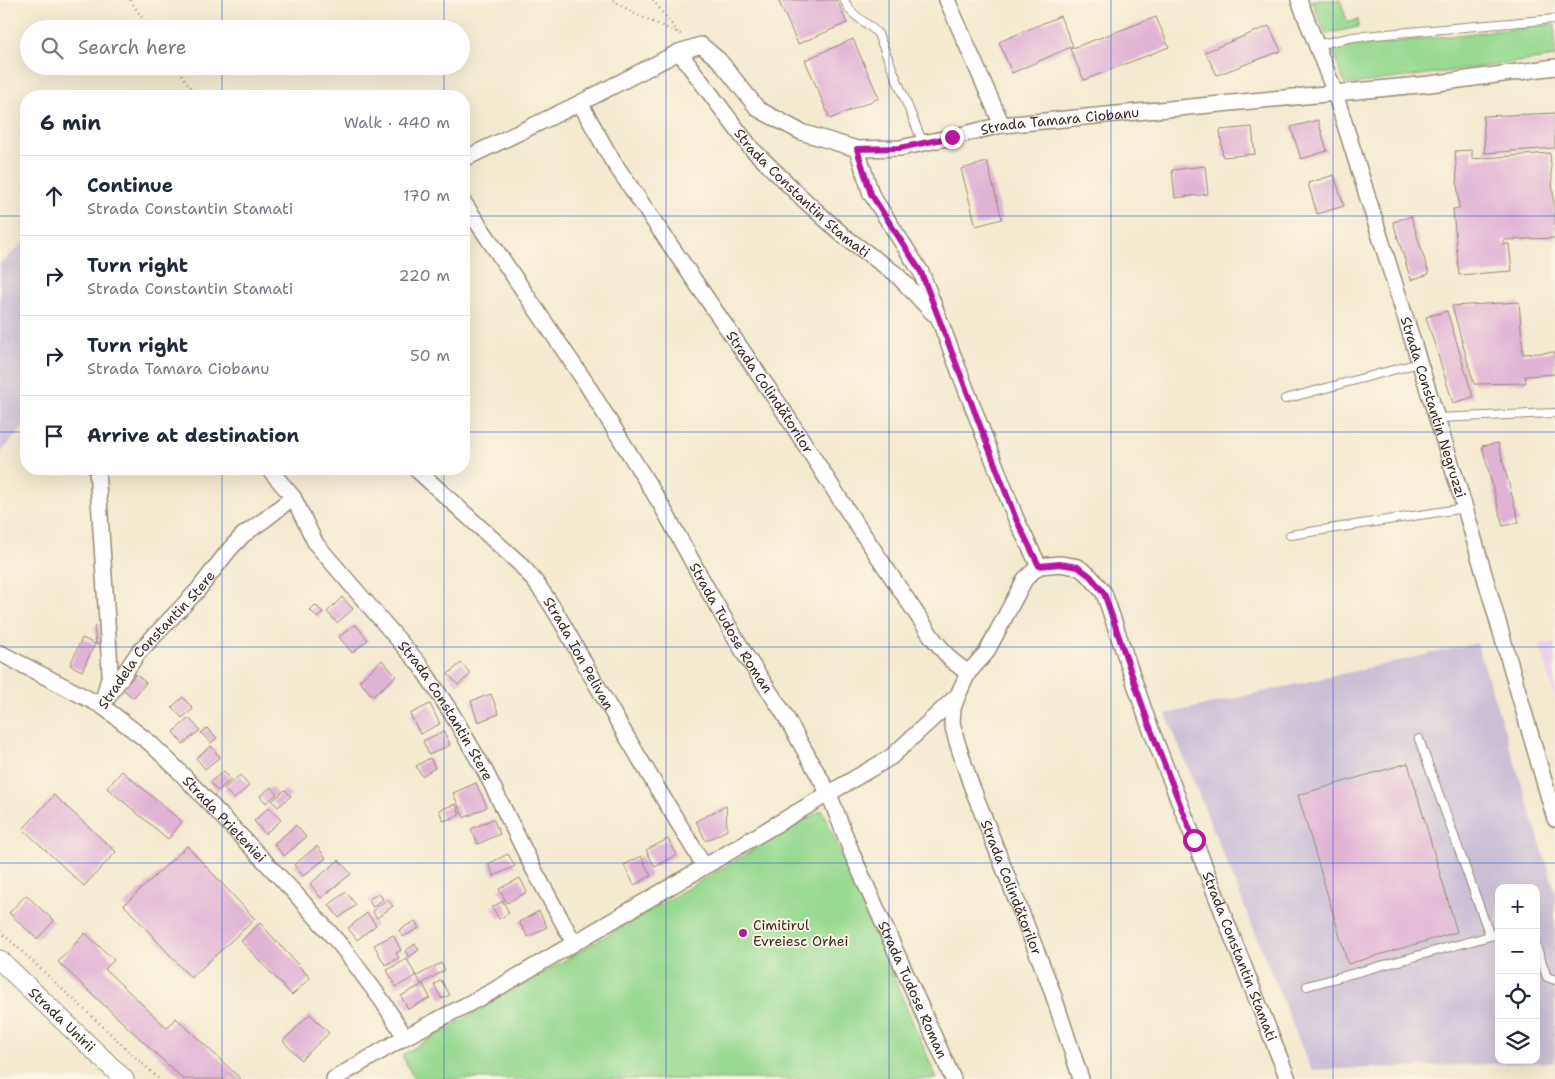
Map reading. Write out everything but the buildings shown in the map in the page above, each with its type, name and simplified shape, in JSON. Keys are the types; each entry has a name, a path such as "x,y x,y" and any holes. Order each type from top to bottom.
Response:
{"street":[{"path":"947,0 1002,125"},
{"name":"Strada Constantin Negruzzi","path":"1299,0 1335,93 1420,363 1465,508 1555,819"},
{"name":"Strada Tamara Ciobanu","path":"701,45 720,60 758,109 800,132 857,149 900,148 1002,125 1430,84 1555,67"},
{"path":"470,156 580,104 679,52 701,45"},
{"name":"Strada Constantin Stamati","path":"679,52 751,148 845,237 896,274 939,319"},
{"name":"Strada Colindătorilor","path":"580,104 612,160 783,410 850,515 932,637 951,660 968,673"},
{"name":"Strada Constantin Stamati","path":"857,149 871,194 921,272 1016,519 1039,566 1060,564 1078,567 1090,576 1104,593 1148,722 1288,1079"},
{"name":"Strada Tudose Roman","path":"470,212 584,380 660,503 746,656 783,712 829,794 853,856 953,1079"},
{"name":"Stradela Constantin Stere","path":"97,475 110,674 102,706"},
{"path":"274,475 293,497"},
{"name":"Strada Ion Pelivan","path":"423,475 536,581 554,608 599,690 704,866"},
{"name":"Stradela Constantin Stere","path":"102,706 138,653 198,590 229,550 243,535 268,518 293,497"},
{"name":"Strada Constantin Stere","path":"293,497 316,544 420,665 452,714 485,771 533,868 574,943"},
{"path":"334,1079 405,1037 491,992 891,757 958,695 968,673 986,654 1025,579 1039,566"},
{"name":"Strada Prieteniei","path":"0,653 102,706 150,743 292,890 362,972 405,1037"},
{"name":"Strada Colindătorilor","path":"958,695 953,708 952,723 957,742 970,782 1051,988 1081,1079"},
{"name":"Strada Unirii","path":"0,960 124,1079"}],"lane":[{"path":"844,0 852,14 872,26 878,34 923,143"},
{"path":"1316,45 1353,37 1555,19"},
{"path":"1285,398 1420,363"},
{"path":"1436,418 1555,413"},
{"path":"1290,535 1465,508"},
{"path":"1307,986 1495,935 1419,739"},
{"path":"1540,957 1547,977 1555,980"}],"path":[{"path":"130,0 144,20"},
{"path":"613,0 635,14 679,33 701,45"},
{"path":"653,0 679,33"},
{"path":"182,75 192,90"},
{"path":"0,931 159,1079"}],"shaded area":[{"path":"20,246 20,431 0,453 0,263"},
{"path":"1555,642 1555,699 1540,644"},
{"path":"1477,643 1555,890 1555,1062 1540,1062 1540,884 1495,884 1495,1064 1311,1070 1166,714"}],"green space":[{"path":"1311,0 1340,0 1348,23 1358,19 1358,27 1326,34"},
{"path":"1555,24 1555,57 1354,84 1344,83 1332,49"},
{"name":"Cimitirul Evreiesc Orhei","path":"822,810 937,1079 414,1079 402,1055"}],"place":[{"name":"Cimitirul Evreiesc Orhei","path":"743,933"}],"route":[{"path":"952,137 900,148 857,149 871,194 921,272 1016,519 1039,566 1060,564 1078,567 1090,576 1104,593 1148,722 1194,840"}]}
